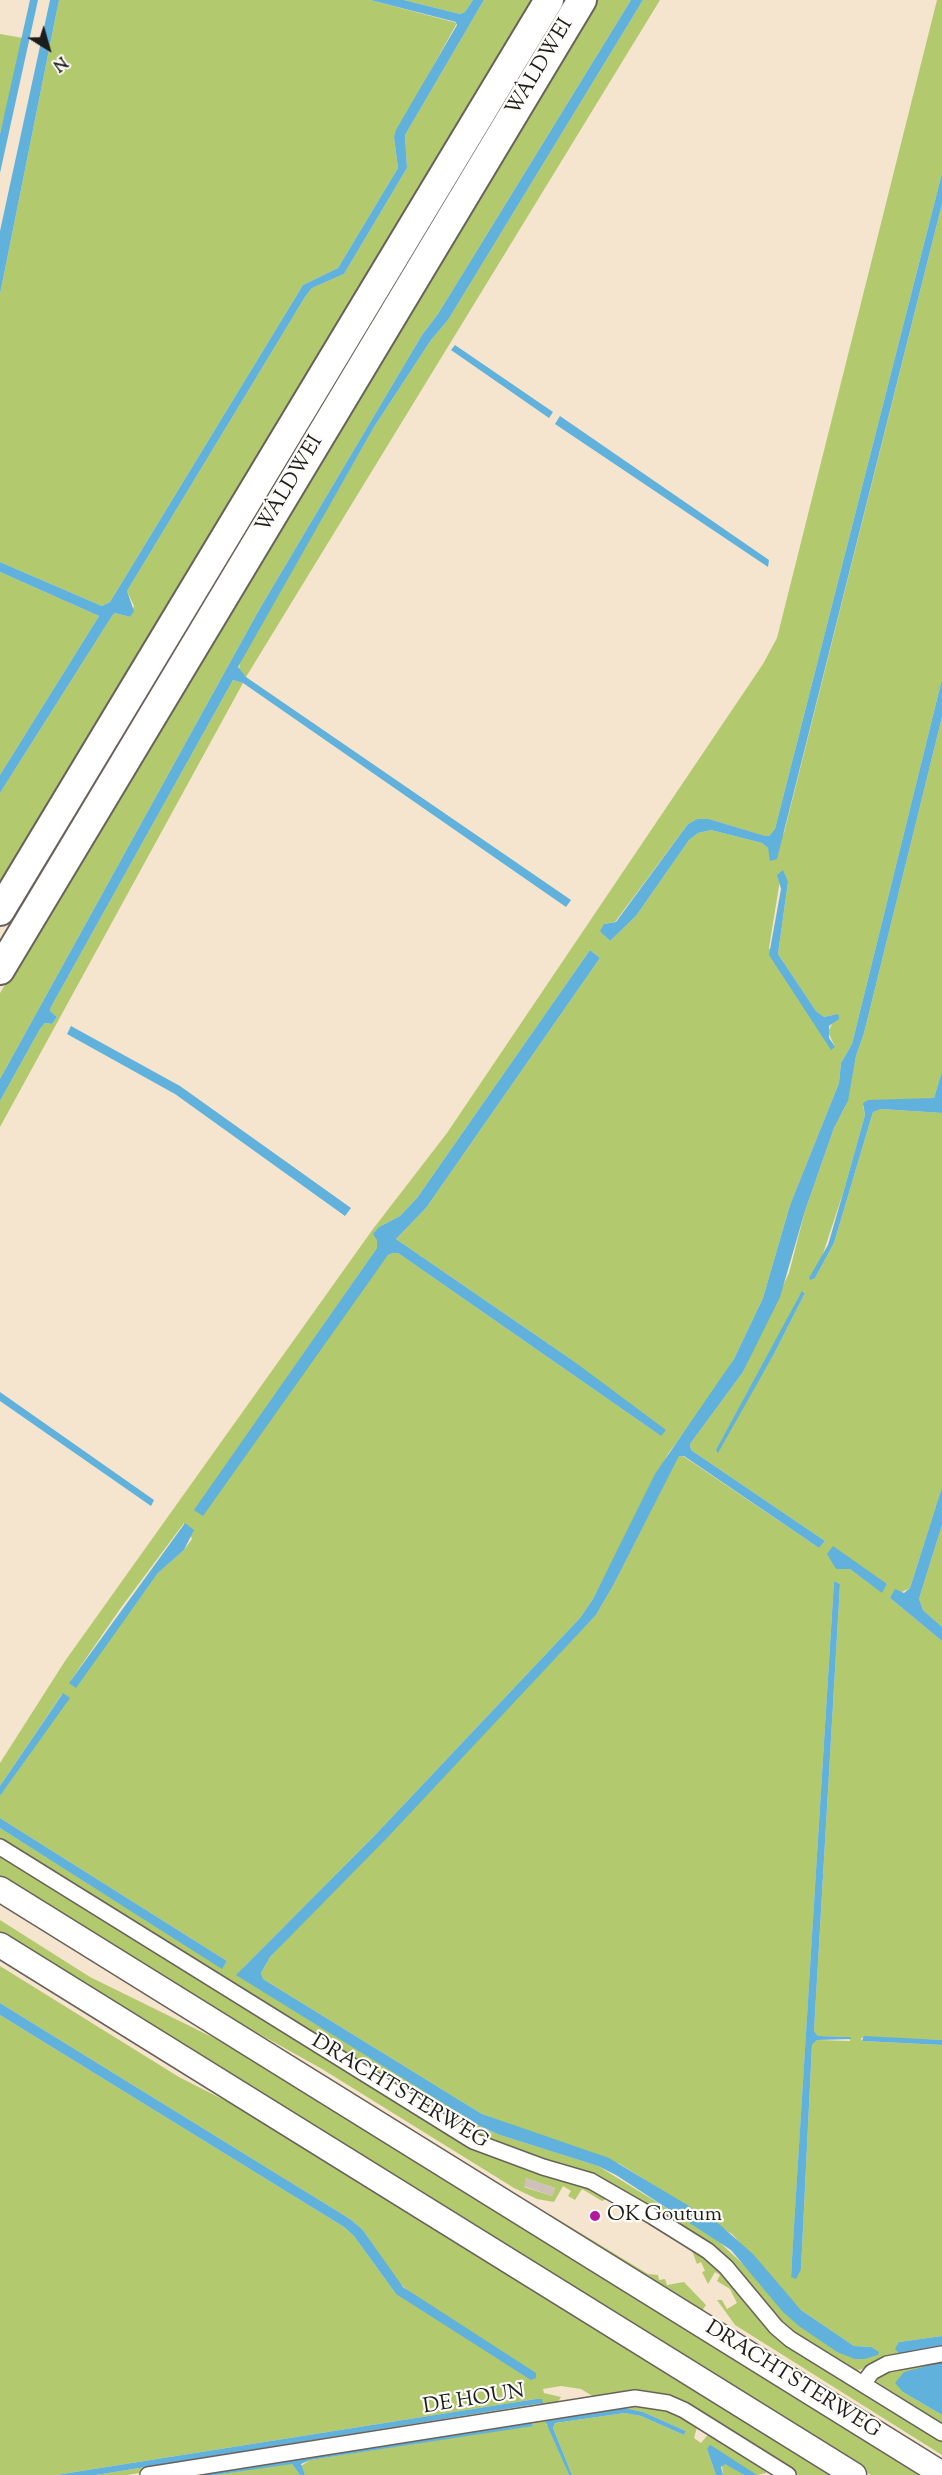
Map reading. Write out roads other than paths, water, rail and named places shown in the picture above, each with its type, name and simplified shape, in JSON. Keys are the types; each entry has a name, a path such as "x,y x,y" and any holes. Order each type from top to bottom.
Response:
{"highway":[{"name":"WÂLDWEI","path":"0,911 549,0"},
{"name":"WÂLDWEI","path":"0,970 582,0"}],"main road":[{"name":"DRACHTSTERWEG","path":"0,1889 942,2474"},
{"path":"0,1945 854,2475"}],"street":[{"name":"DRACHTSTERWEG","path":"0,1847 457,2132 497,2151 591,2181 652,2216 708,2251 726,2267 776,2327 790,2338 942,2433"},
{"path":"863,2384 872,2372 887,2364 942,2354"},
{"name":"DE HOUN","path":"148,2475 635,2398 668,2403 684,2410 788,2475"}],"water":[{"path":"30,0 38,0 0,173 0,134"},
{"path":"50,0 59,0 0,294 0,231"},
{"path":"370,0 404,0 460,14 465,12 473,0 484,0 405,135 407,168 344,274 312,288 305,297 127,591 134,611 130,617 115,613 112,616 0,793 0,775 99,616 0,572 0,562 102,606 110,602 303,285 338,268 398,168 394,137 396,130 457,25 456,22"},
{"path":"631,0 643,0 448,320 431,340 374,427 238,667 246,677 571,900 566,907 243,683 233,680 51,1007 50,1011 57,1017 52,1024 45,1023 40,1029 0,1101 0,1079 259,610 422,335 438,314"},
{"path":"942,173 942,204 777,859 770,861 768,848 762,843 711,830 698,833 689,840 636,916 610,941 600,931 604,924 616,922 688,824 697,819 709,819 765,836 769,836 775,829"},
{"path":"455,345 553,412 549,418 451,350"},
{"path":"560,416 769,560 768,567 555,424"},
{"path":"942,679 942,717 864,1033 856,1056 848,1101 834,1128 805,1211 780,1297 743,1372 690,1444 691,1450 825,1541 819,1548 684,1456 679,1456 596,1615 386,1839 270,1957 261,1973 263,1979 482,2114 609,2158 719,2224 753,2254 801,2310 854,2346 871,2347 879,2352 878,2355 855,2359 837,2352 783,2312 731,2250 616,2175 598,2166 500,2135 480,2126 236,1975 377,1833 580,1618 593,1599 655,1474 734,1359 763,1298 790,1205 839,1083 841,1063 852,1044"},
{"path":"783,870 788,882 778,954 816,1011 824,1017 837,1014 839,1016 839,1019 829,1026 829,1038 835,1047 831,1050 769,955 781,889 777,875"},
{"path":"590,950 600,958 426,1208 396,1239 572,1360 666,1430 661,1436 398,1253 393,1253 388,1255 203,1516 194,1510 377,1248 377,1240 373,1234 379,1227 400,1216 417,1198"},
{"path":"71,1026 180,1086 351,1208 345,1216 175,1094 67,1034"},
{"path":"942,1071 942,1113 881,1109 873,1112 834,1243 815,1278 810,1280 809,1278 828,1245 865,1115 863,1103 868,1100 934,1098"},
{"path":"802,1291 805,1293 775,1352 718,1453 716,1450"},
{"path":"0,1392 154,1500 151,1506 0,1401"},
{"path":"942,1487 942,1525 919,1599 923,1610 942,1627 942,1641 890,1598 895,1589 904,1593 910,1588"},
{"path":"185,1523 194,1530 184,1550 158,1573 76,1688 69,1683"},
{"path":"833,1546 887,1584 882,1593 850,1569 836,1569 827,1554"},
{"path":"834,1581 840,1584 814,2031 818,2036 850,2037 851,2039 817,2040 812,2045 801,2269 796,2279 791,2277"},
{"path":"63,1693 70,1698 0,1796 0,1786"},
{"path":"0,1818 227,1961 222,1969 0,1828"},
{"path":"0,2003 350,2219 362,2229 403,2287 536,2373 536,2378 531,2380 396,2294 354,2236 344,2227 0,2015"},
{"path":"864,2036 942,2040 942,2045 862,2041"},
{"path":"942,2336 942,2347 900,2354 895,2349 899,2342"},
{"path":"942,2362 942,2415 903,2392 895,2383 904,2372"},
{"path":"542,2399 543,2403 96,2475 56,2475"},
{"path":"625,2408 643,2412 686,2431 684,2435 641,2416 625,2413 555,2423 553,2428 572,2475 569,2475 545,2420"},
{"path":"532,2422 533,2426 310,2460 301,2464 305,2475 300,2475 292,2464 215,2475 187,2475"},
{"path":"710,2445 757,2475 744,2475 725,2464 721,2467 723,2475 716,2475 707,2449"}],"place":[{"name":"OK Goutum","path":"595,2216"}]}
